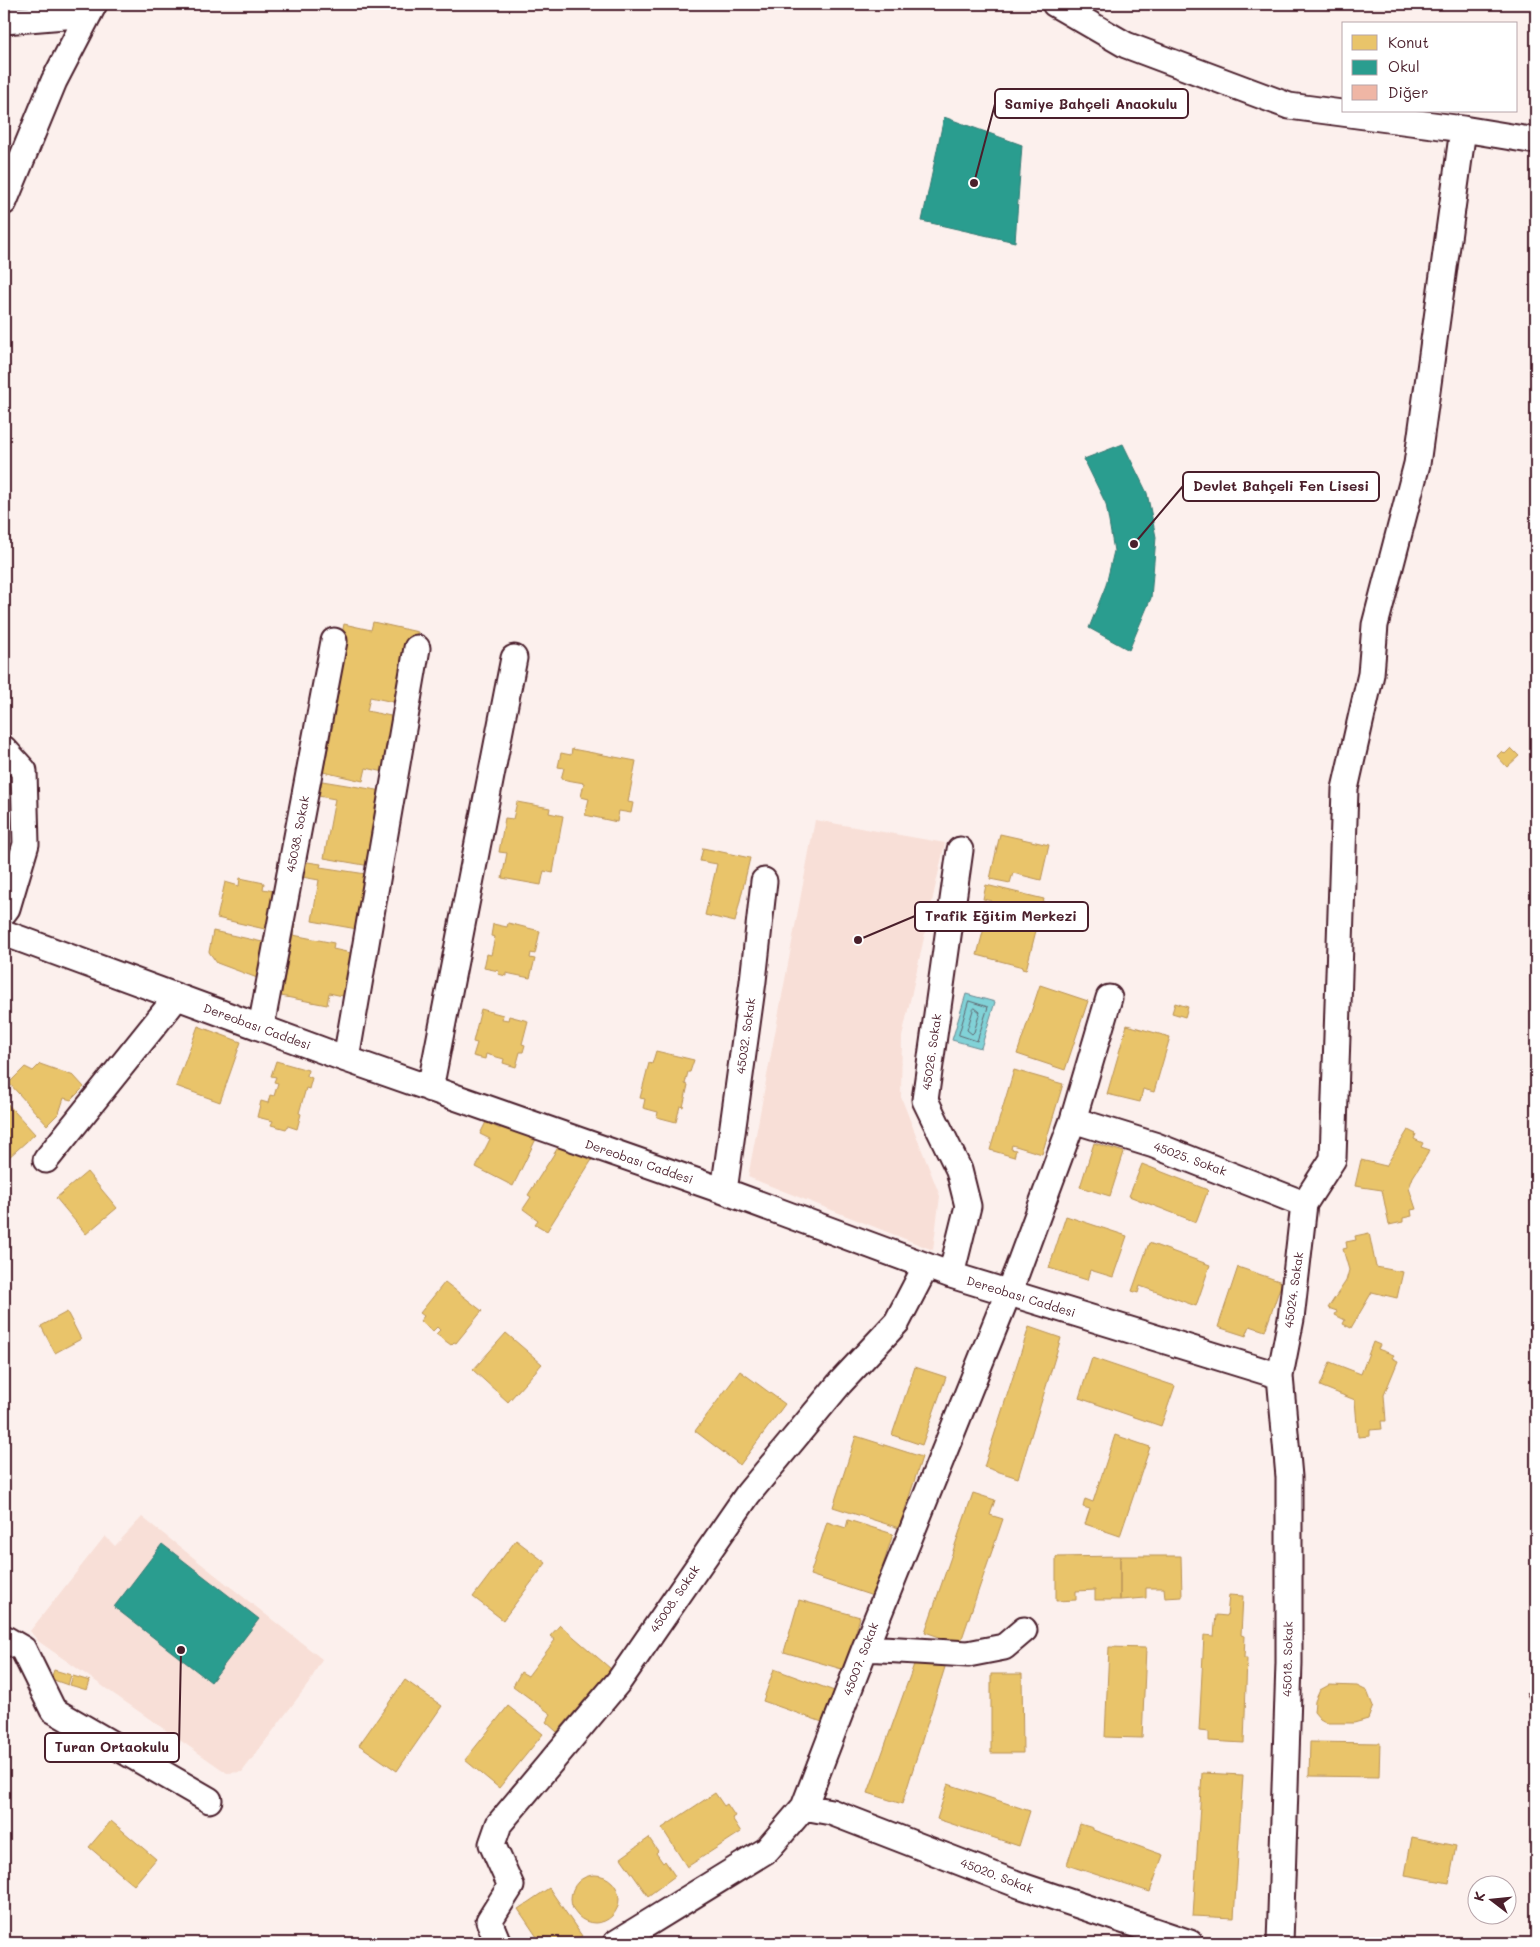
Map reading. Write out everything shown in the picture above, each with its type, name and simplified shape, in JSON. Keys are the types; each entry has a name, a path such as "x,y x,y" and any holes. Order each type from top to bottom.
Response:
{"street":[{"path":"1055,4 1126,45 1290,106 1463,129 1536,141"},
{"path":"4,21 92,9"},
{"path":"4,202 54,80 92,9"},
{"path":"1304,1204 1333,1159 1345,789 1371,674 1375,624 1417,464 1463,129"},
{"name":"45038. Sokak","path":"261,1028 334,642"},
{"path":"346,1059 418,648"},
{"path":"430,1088 514,658"},
{"path":"4,749 24,771 26,844 4,912"},
{"name":"45026. Sokak","path":"951,1275 968,1206 959,1170 925,1100 960,850"},
{"name":"45032. Sokak","path":"724,1191 753,981 764,881"},
{"name":"Dereobası Caddesi","path":"4,933 176,998 724,1191 951,1275 1280,1376"},
{"path":"46,1160 176,998"},
{"path":"1007,1293 1017,1271 1073,1120 1109,998"},
{"name":"45025. Sokak","path":"1073,1120 1154,1145 1304,1204"},
{"name":"45024. Sokak","path":"1280,1376 1291,1319 1304,1204"},
{"name":"45008. Sokak","path":"498,1943 489,1921 510,1886 492,1844 499,1824 619,1681 748,1494 840,1383 897,1322 926,1266"},
{"name":"45007. Sokak","path":"616,1943 767,1850 804,1807 865,1648 1007,1293"},
{"name":"45018. Sokak","path":"1280,1376 1289,1477 1289,1663 1280,1943"},
{"path":"865,1648 968,1654 1004,1647 1024,1630"},
{"path":"4,1638 23,1649 53,1710 209,1800"},
{"name":"45020. Sokak","path":"804,1807 831,1812 1022,1886 1190,1943"}],"shaded area":[{"path":"815,820 945,843 902,1037 901,1097 940,1196 933,1250 748,1177"},
{"path":"142,1517 322,1659 309,1683 242,1772 227,1773 38,1641 30,1631 105,1536 115,1546"}],"water":[{"path":"966,994 995,1002 981,1048 952,1040"}],"building: Konut":[{"path":"373,622 418,632 403,704 370,697 367,711 400,718 389,773 366,768 363,781 323,772 333,725 323,722 344,624 371,630"},
{"path":"1511,748 1519,756 1507,767 1497,756 1502,751 1505,754"},
{"path":"572,749 636,761 628,802 633,803 631,813 619,811 617,822 585,815 589,799 581,797 584,783 561,779 564,768 558,767 561,753 571,755"},
{"path":"310,779 383,791 370,866 324,858 335,799 307,794"},
{"path":"517,802 550,808 549,813 563,816 553,873 544,871 541,885 502,878 507,853 499,852 505,818 513,819"},
{"path":"1000,834 1049,845 1041,880 1013,873 1010,883 990,879"},
{"path":"703,848 750,858 735,922 705,915 717,864 700,861"},
{"path":"294,860 321,864 320,867 366,874 357,929 312,921 319,880 291,875"},
{"path":"240,878 264,883 263,889 274,891 271,901 275,902 269,930 217,918 225,882 239,886"},
{"path":"986,885 1044,899 1026,970 1022,969 1023,967 977,955 991,901 983,899"},
{"path":"282,923 295,925 293,935 334,943 333,949 360,955 352,998 329,993 327,1005 281,996 290,950 277,948"},
{"path":"508,923 540,931 535,954 531,953 530,958 535,959 530,978 506,973 506,976 498,974 499,971 484,968 487,954 491,955 495,937 491,936 493,924 507,927"},
{"path":"213,931 276,945 268,982 217,963 209,952"},
{"path":"1040,985 1088,1001 1065,1070 1017,1054"},
{"path":"1175,1003 1188,1007 1185,1017 1172,1013"},
{"path":"481,1009 503,1015 502,1019 508,1020 509,1016 528,1021 522,1044 525,1045 523,1052 520,1052 516,1067 503,1063 504,1059 486,1054 485,1059 473,1056 477,1043 473,1042"},
{"path":"1127,1025 1170,1037 1154,1092 1143,1089 1140,1102 1107,1094"},
{"path":"198,1026 241,1042 220,1102 176,1086"},
{"path":"656,1051 694,1060 685,1084 688,1085 683,1107 680,1106 676,1122 657,1117 658,1112 643,1108 645,1099 640,1098 649,1063 652,1064"},
{"path":"276,1061 308,1070 307,1076 312,1078 309,1089 306,1088 297,1129 288,1126 286,1129 271,1125 273,1121 257,1117 261,1101 268,1103 270,1095 274,1096 278,1083 274,1082 276,1077 271,1076"},
{"path":"40,1064 74,1076 84,1087 71,1100 64,1098 59,1113 47,1125 9,1083 25,1067 33,1071"},
{"path":"1014,1070 1063,1084 1042,1154 1012,1145 1011,1149 1016,1150 1014,1157 990,1150"},
{"path":"4,1100 35,1134 8,1158 4,1154"},
{"path":"486,1122 500,1129 503,1122 536,1139 513,1186 476,1167 490,1139 480,1134"},
{"path":"1408,1130 1416,1134 1414,1139 1423,1143 1421,1147 1430,1150 1413,1177 1409,1188 1416,1209 1411,1210 1412,1216 1403,1218 1403,1222 1389,1225 1382,1190 1355,1186 1361,1160 1386,1166"},
{"path":"564,1138 595,1155 547,1231 535,1224 538,1220 523,1209 531,1197 528,1195"},
{"path":"1094,1143 1124,1152 1110,1196 1080,1187"},
{"path":"1142,1164 1208,1190 1196,1222 1129,1196"},
{"path":"87,1172 117,1208 86,1234 56,1198"},
{"path":"1066,1216 1127,1236 1113,1277 1090,1270 1087,1280 1049,1268"},
{"path":"1369,1233 1376,1267 1403,1272 1397,1298 1372,1292 1351,1328 1343,1324 1345,1320 1335,1315 1337,1311 1328,1308 1346,1281 1349,1270 1343,1249 1347,1248 1346,1242 1356,1240 1355,1236"},
{"path":"1149,1243 1210,1265 1196,1306 1140,1286 1138,1293 1132,1291"},
{"path":"1238,1267 1282,1282 1265,1331 1250,1326 1246,1336 1218,1327"},
{"path":"445,1282 482,1311 456,1343 454,1342 451,1345 436,1334 440,1330 437,1327 433,1331 420,1321 424,1316 420,1313"},
{"path":"67,1312 81,1339 55,1353 41,1326"},
{"path":"1029,1327 1061,1338 1018,1478 984,1467"},
{"path":"506,1333 542,1364 508,1402 473,1370"},
{"path":"1373,1342 1380,1345 1378,1349 1394,1355 1392,1358 1398,1361 1384,1395 1386,1421 1381,1421 1382,1429 1370,1430 1370,1436 1358,1437 1355,1400 1320,1386 1330,1362 1361,1374"},
{"path":"1092,1358 1175,1386 1161,1426 1079,1398"},
{"path":"915,1367 946,1377 922,1445 892,1435"},
{"path":"740,1371 785,1404 740,1465 695,1431"},
{"path":"1115,1435 1150,1447 1120,1536 1085,1524 1090,1509 1083,1507 1085,1499 1093,1502"},
{"path":"856,1436 922,1457 899,1528 833,1507"},
{"path":"973,1493 995,1500 990,1515 1003,1519 960,1644 925,1632"},
{"path":"848,1520 893,1534 873,1596 810,1575 827,1522 846,1528"},
{"path":"516,1540 546,1563 503,1620 473,1597"},
{"path":"1120,1556 1120,1600 1095,1600 1095,1590 1076,1591 1076,1600 1056,1601 1056,1557"},
{"path":"1120,1556 1181,1556 1182,1597 1165,1598 1164,1588 1146,1588 1146,1598 1120,1600"},
{"path":"1229,1595 1243,1596 1241,1635 1245,1636 1244,1658 1247,1658 1244,1743 1209,1741 1209,1732 1199,1731 1204,1635 1214,1636 1216,1615 1227,1616"},
{"path":"799,1600 860,1617 845,1670 784,1652"},
{"path":"560,1625 611,1669 557,1732 546,1722 551,1714 513,1686 521,1672 528,1676 555,1640 550,1636"},
{"path":"1109,1647 1146,1648 1142,1738 1105,1737"},
{"path":"917,1656 946,1664 902,1804 868,1793"},
{"path":"774,1669 837,1692 825,1723 763,1701"},
{"path":"54,1670 71,1675 68,1685 51,1679"},
{"path":"991,1674 1022,1674 1023,1753 991,1753"},
{"path":"73,1676 90,1681 87,1690 70,1685"},
{"path":"405,1680 442,1706 397,1771 359,1745"},
{"path":"1329,1685 1357,1686 1367,1691 1373,1706 1368,1719 1354,1723 1327,1723 1320,1719 1314,1712 1315,1701 1320,1690"},
{"path":"508,1706 543,1734 499,1788 465,1760"},
{"path":"1310,1742 1380,1743 1379,1777 1309,1776"},
{"path":"1202,1773 1243,1775 1234,1918 1193,1916"},
{"path":"948,1784 1030,1811 1019,1846 937,1819"},
{"path":"715,1793 724,1806 727,1804 735,1816 732,1818 741,1832 687,1867 662,1828"},
{"path":"111,1821 156,1859 134,1885 89,1847"},
{"path":"1080,1824 1163,1855 1150,1892 1067,1865"},
{"path":"1412,1837 1456,1846 1449,1883 1405,1875"},
{"path":"649,1838 658,1851 656,1853 663,1863 665,1861 675,1876 648,1896 621,1858"},
{"path":"595,1875 604,1877 612,1882 617,1890 619,1899 617,1908 612,1916 604,1921 595,1923 586,1921 578,1916 573,1908 571,1899 573,1890 578,1882 586,1877"},
{"path":"549,1888 582,1936 572,1943 541,1943 518,1909"}],"building: Okul":[{"path":"944,117 1022,145 1015,242 922,221"},
{"path":"1123,444 1147,493 1156,537 1151,598 1129,650 1089,628 1106,585 1114,551 1106,504 1084,459"},
{"path":"162,1544 259,1619 211,1682 114,1607"}],"building: Diğer":[{"path":"1536,1687 1536,1700 1532,1703 1526,1693"}],"place":[{"name":"Samiye Bahçeli Anaokulu","path":"974,183"},
{"name":"Devlet Bahçeli Fen Lisesi","path":"1134,544"},
{"name":"Trafik Eğitim Merkezi","path":"858,940"},
{"name":"Turan Ortaokulu","path":"181,1650"}]}
